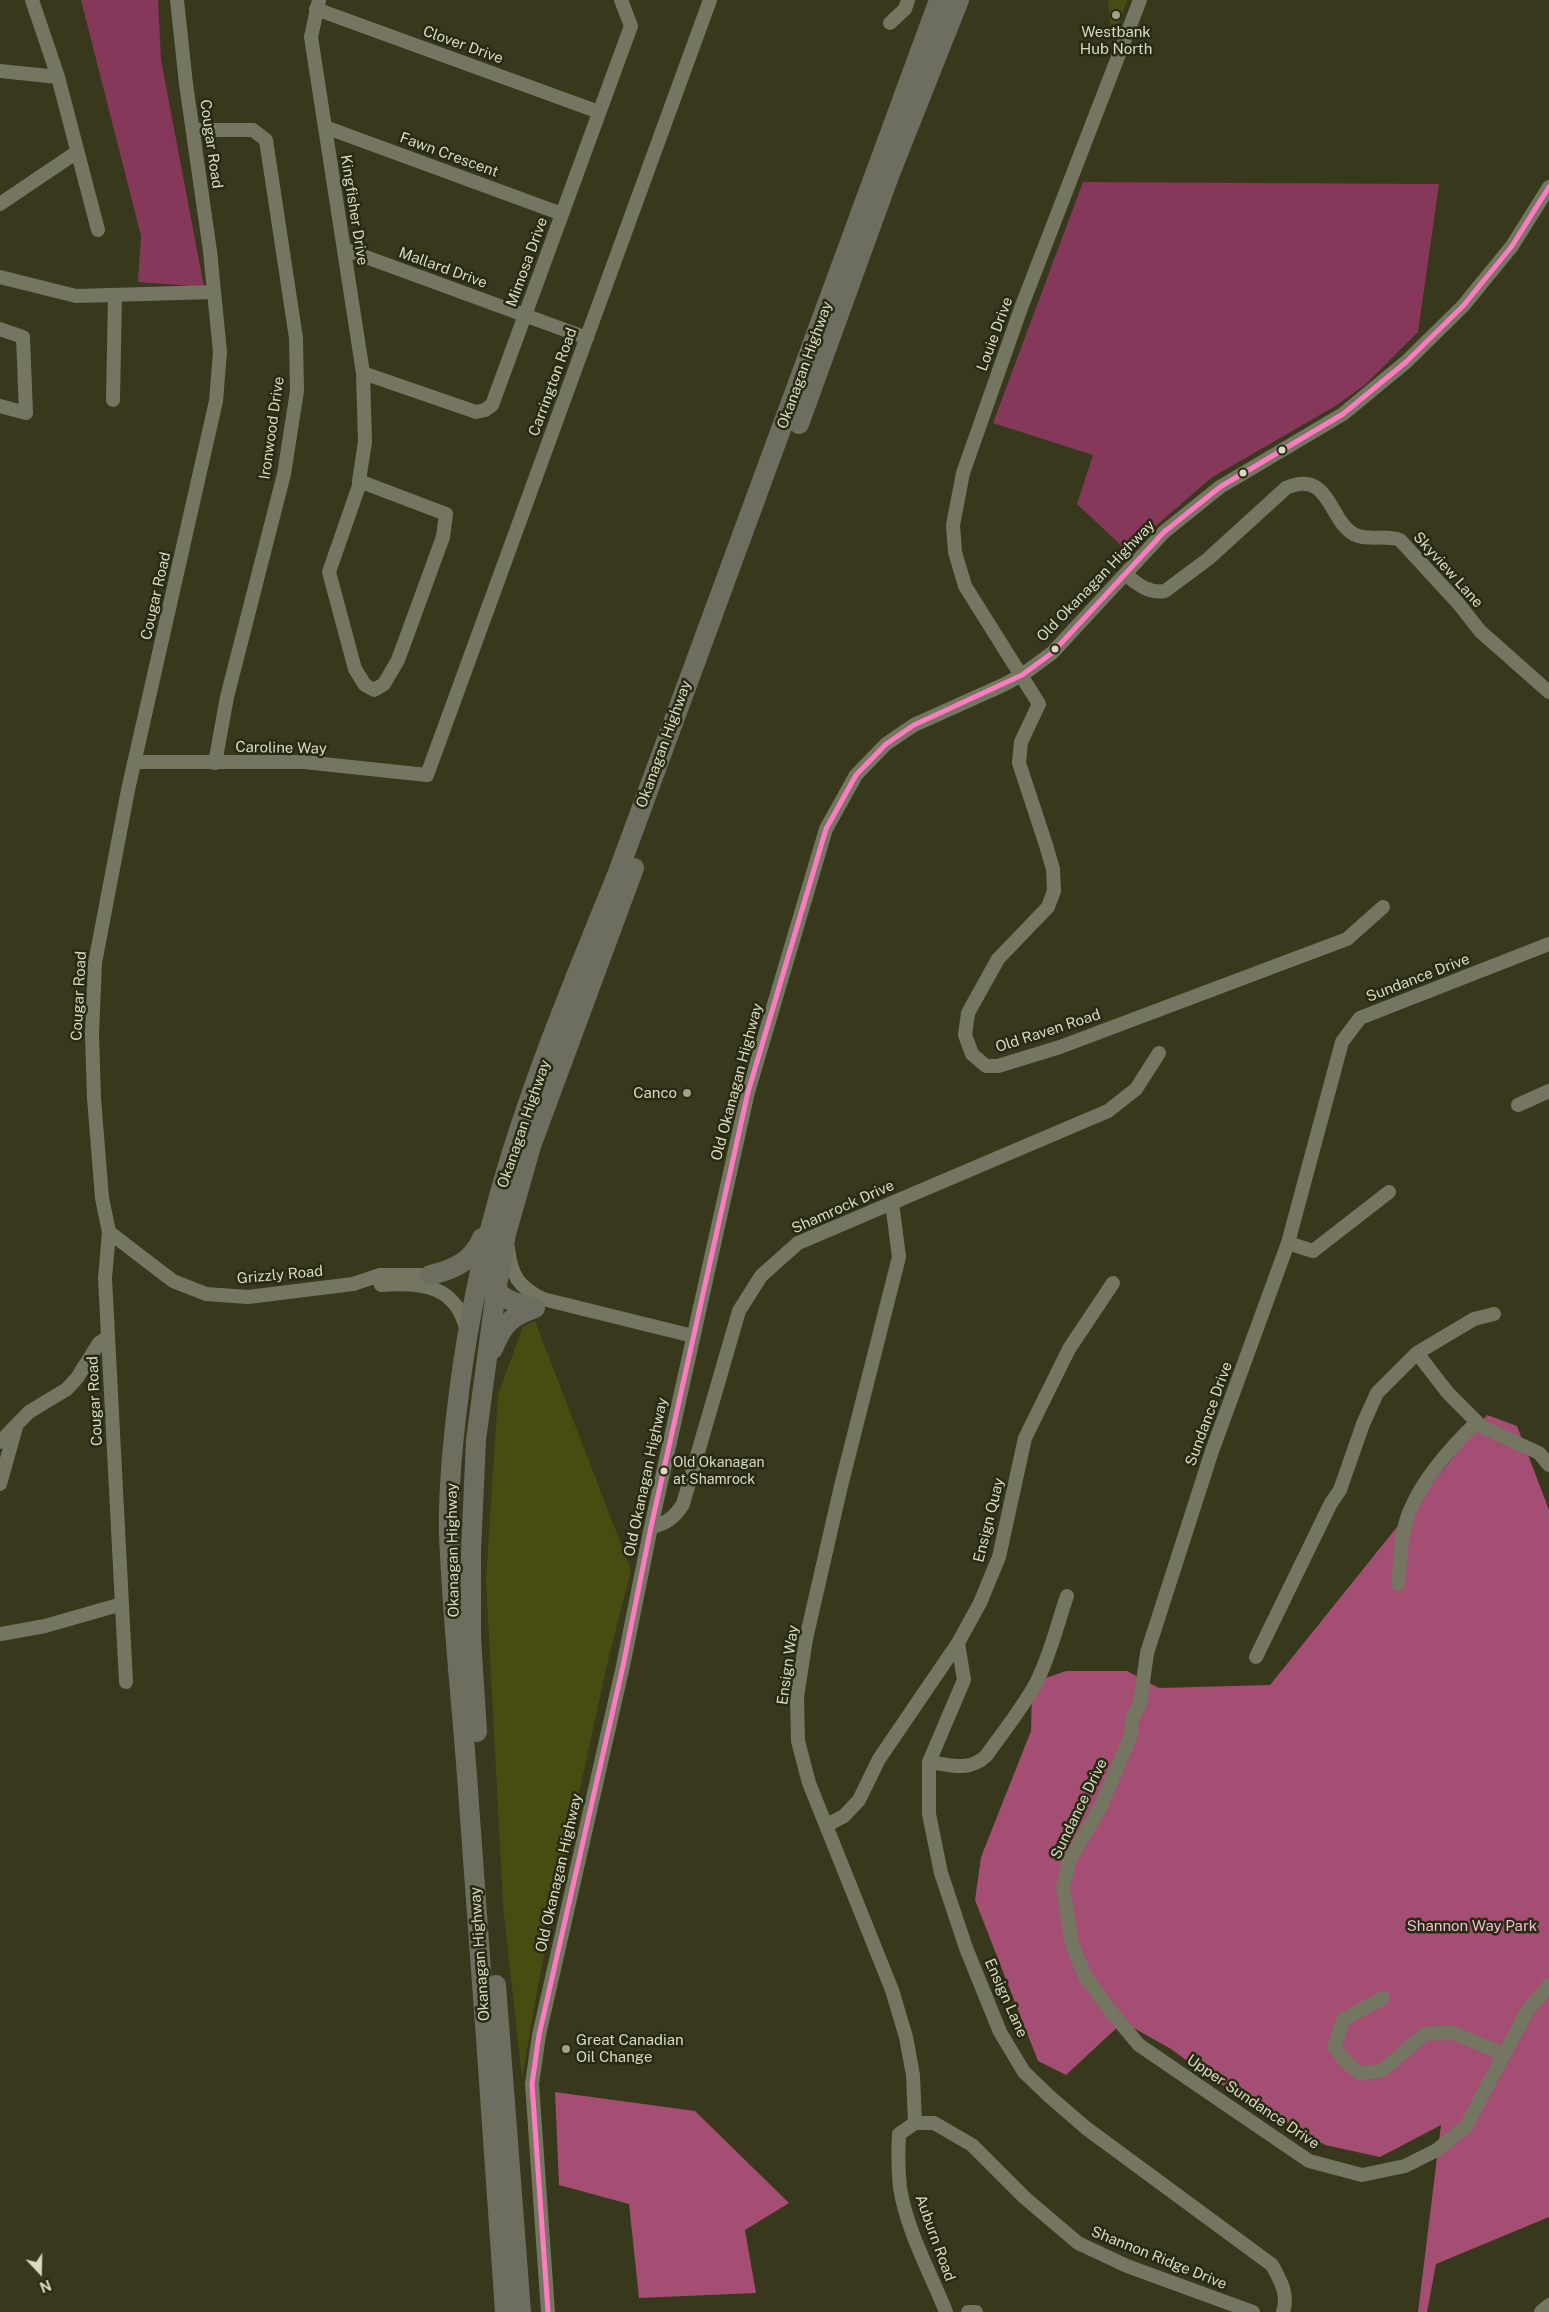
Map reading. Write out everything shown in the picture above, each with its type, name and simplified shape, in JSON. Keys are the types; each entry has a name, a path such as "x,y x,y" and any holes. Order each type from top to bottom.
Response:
{"highway":[{"name":"Okanagan Highway","path":"505,2312 465,1747 455,1638 449,1531 450,1483 457,1409 476,1285 498,1199 515,1143 568,998 617,875 939,0"},
{"name":"Okanagan Highway","path":"521,2312 471,1637 471,1551 476,1450 485,1369 506,1234 532,1146 698,690 890,176 959,0"},
{"path":"430,1275 462,1264 471,1257 479,1247 498,1199"},
{"path":"498,1199 500,1234 491,1274 492,1283 496,1291 508,1301 534,1308"},
{"path":"430,1275 476,1285 484,1303 478,1337 485,1369"},
{"path":"485,1369 500,1333 510,1319 534,1308"}],"street":[{"path":"32,0 58,77 98,230"},
{"name":"Cougar Road","path":"126,1682 105,1278 109,1232 102,1198 94,1098 92,1034 94,963 134,762 216,401 220,352 210,251 177,0"},
{"name":"Mimosa Drive","path":"363,373 476,412 485,410 492,405 630,26 621,0"},
{"name":"Carrington Road","path":"427,775 710,0"},
{"path":"890,23 905,8 908,0"},
{"name":"Louie Drive","path":"1022,675 965,586 955,552 953,525 963,473 1022,308 1140,0"},
{"name":"Clover Drive","path":"317,4 599,112"},
{"name":"Kingfisher Drive","path":"317,4 311,37 363,373 365,442 359,481 446,514 443,537 398,660 384,684 374,690 365,685 355,669 329,572 360,482"},
{"path":"0,71 58,77"},
{"name":"Fawn Crescent","path":"325,127 562,214"},
{"name":"Ironwood Drive","path":"193,130 252,130 266,140 296,338 297,391 284,474 227,697 215,763"},
{"path":"0,204 78,152"},
{"name":"Old Okanagan Highway","path":"548,2312 532,2084 539,2035 623,1666 651,1527 748,1092 826,829 856,775 886,744 914,725 1022,675 1052,653 1164,532 1220,487 1343,414 1406,362 1463,306 1512,246 1549,188"},
{"name":"Mallard Drive","path":"344,249 587,338"},
{"path":"0,277 76,296 214,292"},
{"path":"113,400 115,295"},
{"path":"0,329 23,337 26,413 0,406"},
{"name":"Skyview Lane","path":"1125,574 1148,591 1156,593 1164,591 1208,559 1286,488 1295,484 1305,484 1317,489 1327,497 1342,523 1357,536 1400,540 1458,603 1480,631 1549,692"},
{"name":"Old Raven Road","path":"1022,675 1039,704 1022,742 1019,763 1050,861 1054,890 1048,907 998,959 968,1013 965,1035 972,1054 986,1066 998,1066 1060,1047 1347,939 1383,907"},
{"name":"Caroline Way","path":"134,762 304,762 427,775"},
{"name":"Sundance Drive","path":"1108,2008 1085,1976 1072,1944 1063,1887 1068,1861 1100,1808 1131,1735 1132,1719 1140,1702 1150,1644 1212,1451 1288,1243 1342,1042 1360,1018 1549,944"},
{"name":"Shamrock Drive","path":"651,1527 661,1525 672,1519 683,1504 739,1311 761,1276 798,1243 1108,1111 1136,1089 1159,1053"},
{"path":"1518,1105 1549,1091"},
{"path":"1288,1243 1313,1250 1389,1192"},
{"name":"Ensign Way","path":"892,1203 899,1257 841,1486 806,1639 797,1697 798,1742 809,1783 892,1990 906,2037 914,2076 915,2123"},
{"name":"Grizzly Road","path":"109,1232 173,1281 206,1294 248,1297 353,1284 425,1286 448,1296 455,1302 465,1322 468,1336"},
{"path":"506,1234 509,1262 518,1283 528,1291 543,1299 693,1336"},
{"name":"Grizzly Road","path":"353,1284 380,1275 430,1275"},
{"name":"Ensign Quay","path":"826,1824 844,1816 859,1800 879,1759 958,1644 980,1603 999,1557 1025,1438 1068,1349 1113,1283"},
{"path":"534,1308 578,1315 607,1316"},
{"path":"1256,1657 1331,1503 1340,1490 1363,1424 1377,1393 1417,1353 1474,1319 1494,1314"},
{"path":"0,1442 29,1412 67,1389 77,1378 99,1343 108,1337"},
{"path":"1417,1353 1448,1393 1482,1427 1539,1453 1549,1464"},
{"path":"1398,1584 1404,1531 1411,1508 1439,1462 1477,1422"},
{"path":"0,1484 17,1424"},
{"path":"929,1762 967,1767 978,1763 986,1756 1024,1703 1037,1681 1067,1596"},
{"path":"1,1634 45,1626 122,1604"},
{"name":"Ensign Lane","path":"958,1644 964,1680 929,1762 929,1814 941,1873 966,1948 1000,2032 1024,2072 1086,2128 1272,2265 1285,2295 1283,2312"},
{"name":"Upper Sundance Drive","path":"1108,2008 1139,2045 1309,2161 1362,2174 1405,2166 1437,2150 1466,2126 1527,2011 1549,1985"},
{"path":"1383,1998 1344,2019 1334,2046 1344,2060 1359,2073 1381,2071 1425,2034 1450,2032 1504,2054"},
{"name":"Auburn Road","path":"915,2123 899,2134 900,2189 911,2225 946,2312"},
{"name":"Shannon Ridge Drive","path":"915,2123 934,2123 972,2145 1026,2198 1078,2243 1127,2266 1253,2312"},
{"path":"1541,2312 1549,2305"},
{"path":"968,2312 976,2312"}],"shaded area":[{"path":"81,0 158,0 161,60 204,287 138,282 141,236"},
{"name":"Westbank Hub North","path":"1108,0 1127,0 1116,32 1111,31"},
{"path":"1083,182 1439,184 1418,332 1366,384 1337,405 1211,478 1127,551 1077,504 1093,455 993,423"},
{"path":"535,1321 631,1570 606,1669 540,1974 522,2078 503,1905 486,1580 498,1395 523,1326"}],"green space":[{"name":"Shannon Way Park","path":"1487,1415 1517,1426 1549,1510 1549,2217 1436,2264 1427,2312 1418,2312 1441,2125 1380,2157 1325,2145 1206,2075 1171,2049 1123,2022 1066,2075 1038,2061 975,1900 981,1857 1031,1731 1032,1689 1037,1681 1066,1671 1127,1671 1159,1688 1270,1685"},
{"path":"555,2092 695,2111 789,2203 745,2230 756,2293 639,2298 629,2204 559,2185"}],"transit line":[{"path":"548,2312 532,2084 539,2035 623,1666 651,1527 748,1092 826,829 856,775 886,744 914,725 1022,675 1052,653 1164,532 1220,487 1343,414 1406,362 1463,306 1512,246 1549,187"}],"place":[{"name":"Westbank Hub North","path":"1116,15"},
{"name":"Canco","path":"687,1093"},
{"name":"Old Okanagan at Shamrock","path":"664,1471"},
{"name":"Great Canadian Oil Change","path":"566,2049"}]}
